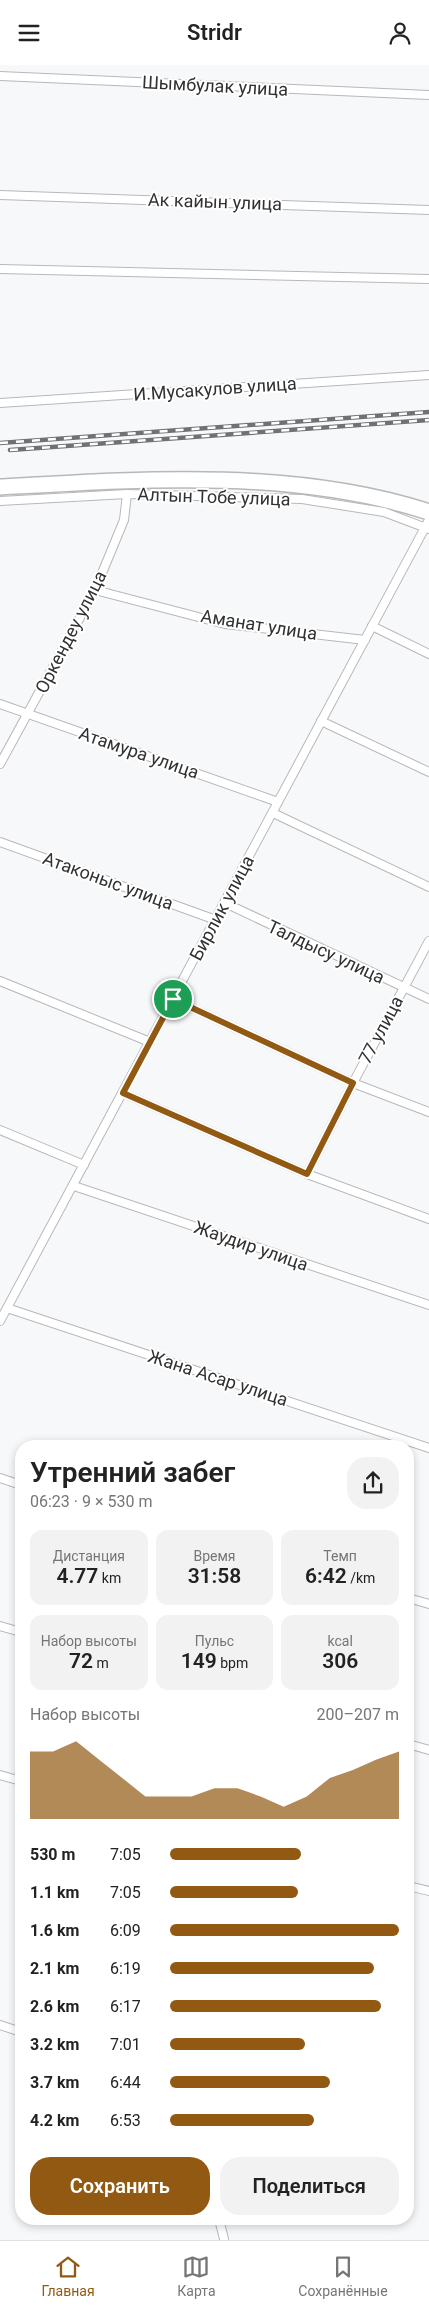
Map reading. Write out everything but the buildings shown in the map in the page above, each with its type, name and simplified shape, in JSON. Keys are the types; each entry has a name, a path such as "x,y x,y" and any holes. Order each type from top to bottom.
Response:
{"highway":[{"path":"0,477 139,471 286,475 365,484 429,501"},
{"path":"0,487 104,481 190,481 286,485 363,493 429,512"}],"street":[{"name":"Шымбулак улица","path":"0,76 429,95"},
{"name":"Ак кайын улица","path":"0,195 429,210"},
{"path":"0,269 429,279"},
{"name":"И.Мусакулов улица","path":"0,403 429,375"},
{"name":"Алтын Тобе улица","path":"0,501 127,494 302,499 384,512 428,526"},
{"name":"Оркендеу улица","path":"0,764 95,590 124,520 127,494"},
{"name":"Бирлик улица","path":"0,1321 74,1186 372,626 428,526"},
{"name":"Аманат улица","path":"95,590 225,624 365,640"},
{"path":"372,626 429,654"},
{"name":"Атамура улица","path":"0,705 278,802"},
{"path":"321,721 429,772"},
{"path":"273,813 429,887"},
{"name":"Атаконыс улица","path":"0,841 216,920"},
{"name":"Талдысу улица","path":"224,903 429,999"},
{"name":"77 улица","path":"307,1174 429,941"},
{"path":"0,981 150,1042"},
{"path":"173,999 353,1083 429,1112"},
{"path":"123,1093 307,1174 429,1219"},
{"path":"0,1130 84,1165"},
{"name":"Жаудир улица","path":"74,1186 429,1305"},
{"name":"Жана Асар улица","path":"7,1308 405,1440"},
{"name":"Жана Асар улица","path":"414,1443 429,1448"},
{"path":"0,1478 15,1483"},
{"path":"414,1600 429,1604"},
{"path":"0,1626 15,1630"},
{"path":"414,1746 429,1750"},
{"path":"0,1775 15,1779"},
{"path":"414,1887 429,1891"},
{"path":"0,2025 15,2030"},
{"path":"220,2225 224,2239"}],"railway":[{"path":"0,443 429,412"},
{"path":"10,450 429,420"}],"route":[{"path":"173,999 353,1083 307,1174 123,1093 173,999"}]}
